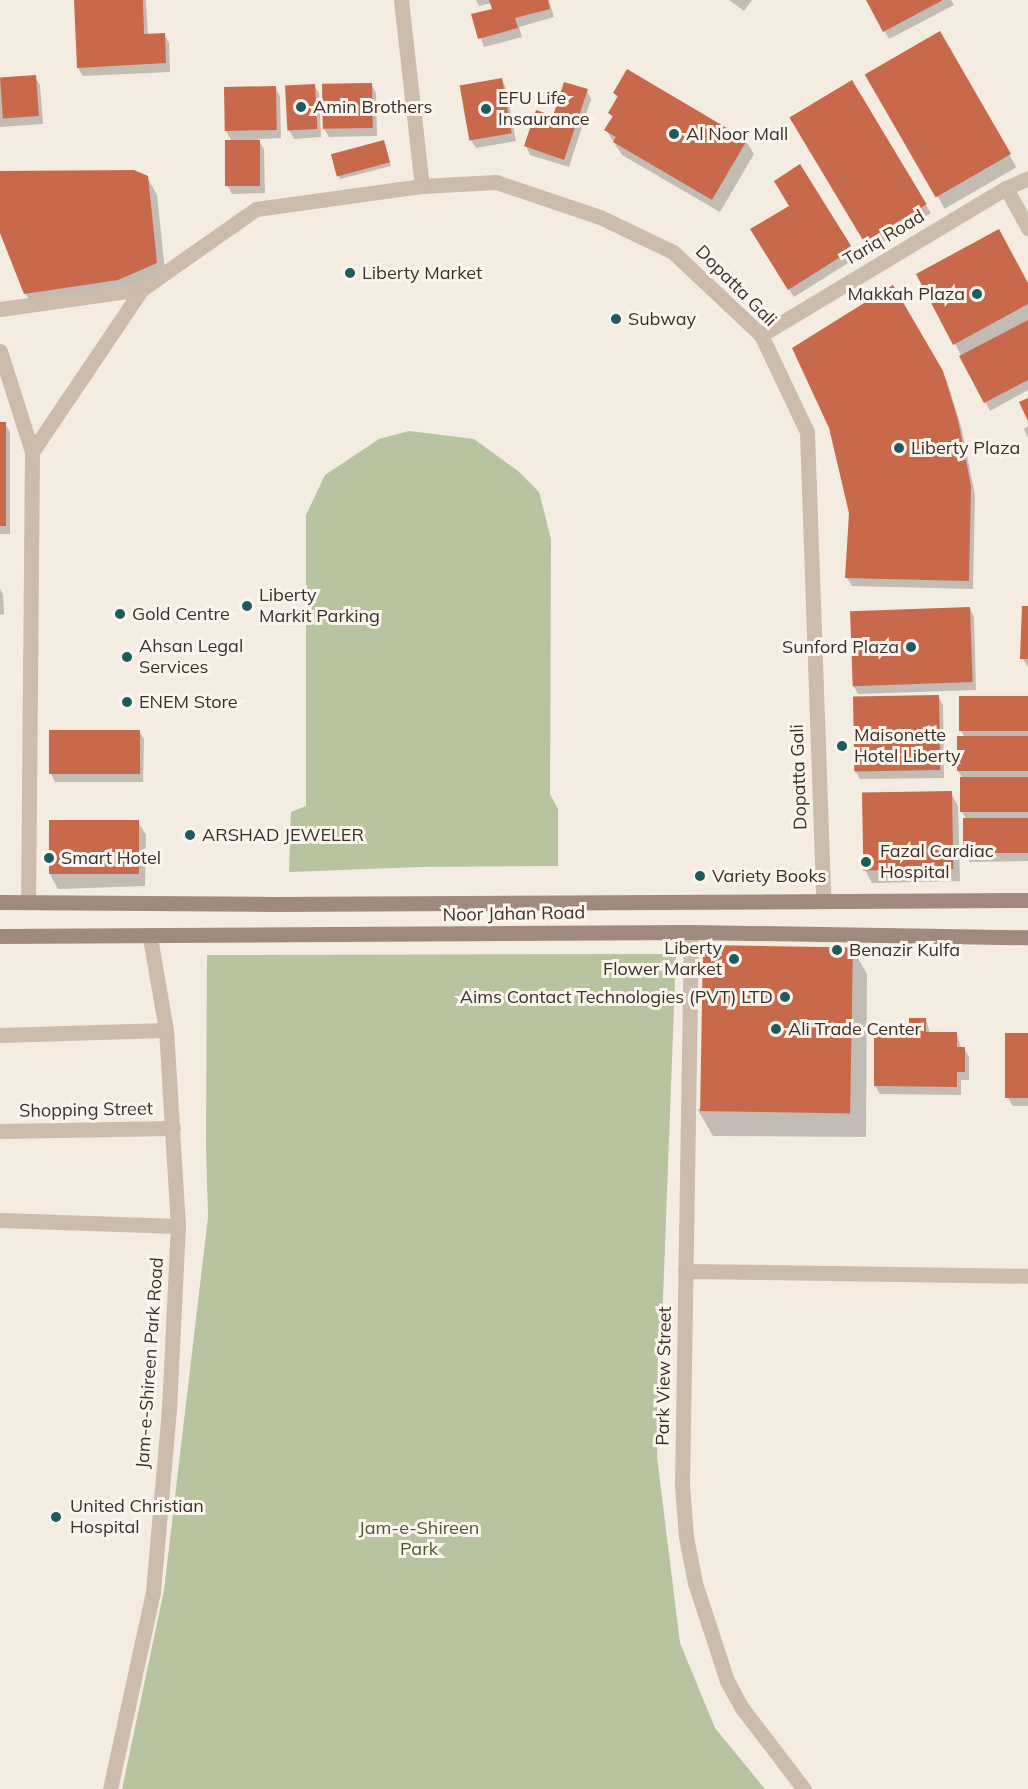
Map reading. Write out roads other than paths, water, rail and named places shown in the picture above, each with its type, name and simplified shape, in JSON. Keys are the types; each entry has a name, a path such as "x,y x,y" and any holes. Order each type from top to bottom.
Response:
{"street":[{"path":"401,0 422,186"},
{"name":"Tariq Road","path":"761,335 1006,188 1028,178"},
{"name":"Dopatta Gali","path":"142,289 256,209 422,186 496,182 600,217 673,252 761,335 807,432 823,901"},
{"path":"1006,188 1028,228"},
{"path":"0,309 142,289"},
{"path":"32,453 142,289"},
{"path":"0,351 32,453 28,902"},
{"name":"Noor Jahan Road","path":"0,902 1028,900"},
{"name":"Noor Jahan Road","path":"0,936 150,937 691,932 1028,937"},
{"name":"Park View Street","path":"691,932 682,1485 686,1537 695,1583 727,1681 754,1726 804,1789"},
{"name":"Jam-e-Shireen Park Road","path":"111,1789 153,1592 169,1409 178,1226 166,1030 150,937"},
{"path":"0,1035 166,1030"},
{"name":"Shopping Street","path":"0,1131 173,1128"},
{"path":"0,1220 178,1226"},
{"path":"685,1271 1028,1276"}],"place":[{"name":"Amin Brothers","path":"301,107"},
{"name":"EFU Life Insaurance","path":"486,109"},
{"name":"Al Noor Mall","path":"674,134"},
{"name":"Liberty Market","path":"350,273"},
{"name":"Makkah Plaza","path":"977,294"},
{"name":"Subway","path":"616,319"},
{"name":"Liberty Plaza","path":"899,448"},
{"name":"Liberty Markit Parking","path":"247,606"},
{"name":"Gold Centre","path":"120,614"},
{"name":"Sunford Plaza","path":"911,647"},
{"name":"Ahsan Legal Services","path":"127,657"},
{"name":"ENEM Store","path":"127,702"},
{"name":"Maisonette Hotel Liberty","path":"842,746"},
{"name":"ARSHAD JEWELER","path":"190,835"},
{"name":"Smart Hotel","path":"49,858"},
{"name":"Fazal Cardiac Hospital","path":"866,862"},
{"name":"Variety Books","path":"700,876"},
{"name":"Benazir Kulfa","path":"837,950"},
{"name":"Liberty Flower Market","path":"734,959"},
{"name":"Aims Contact Technologies (PVT) LTD","path":"785,997"},
{"name":"Ali Trade Center","path":"776,1029"},
{"name":"United Christian Hospital","path":"56,1517"}],"park label":[{"name":"Jam-e-Shireen Park","path":"419,1540"}]}
